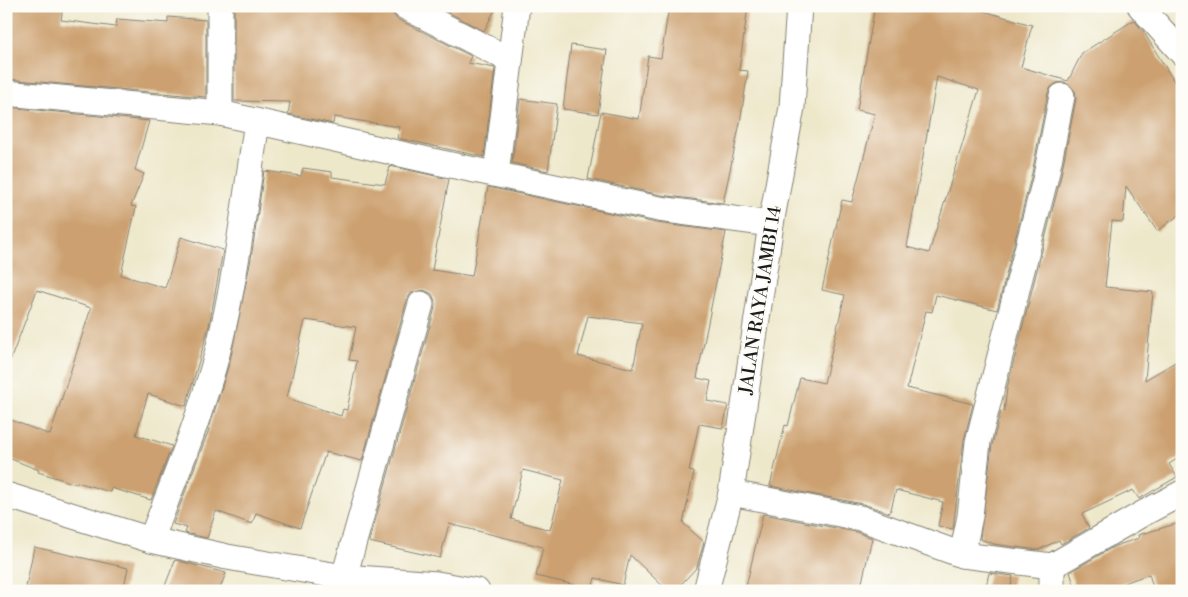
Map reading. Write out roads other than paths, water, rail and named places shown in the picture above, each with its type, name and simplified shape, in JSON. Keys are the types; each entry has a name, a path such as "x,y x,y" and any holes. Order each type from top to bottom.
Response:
{"street":[{"path":"220,6 220,113"},
{"path":"404,6 510,60"},
{"path":"496,174 517,6"},
{"name":"JALAN RAYA JAMBI 14","path":"706,591 731,493 771,224 792,107 799,6"},
{"path":"1140,6 1182,53"},
{"path":"6,93 220,113 659,209 771,224"},
{"path":"962,555 970,516 978,442 1046,176 1062,96"},
{"path":"151,540 189,440 216,358 233,275 257,122"},
{"path":"344,576 421,304"},
{"path":"731,493 860,518 962,555 1052,579 1182,493"},
{"path":"6,495 151,540 228,557 344,576 477,591"}]}
